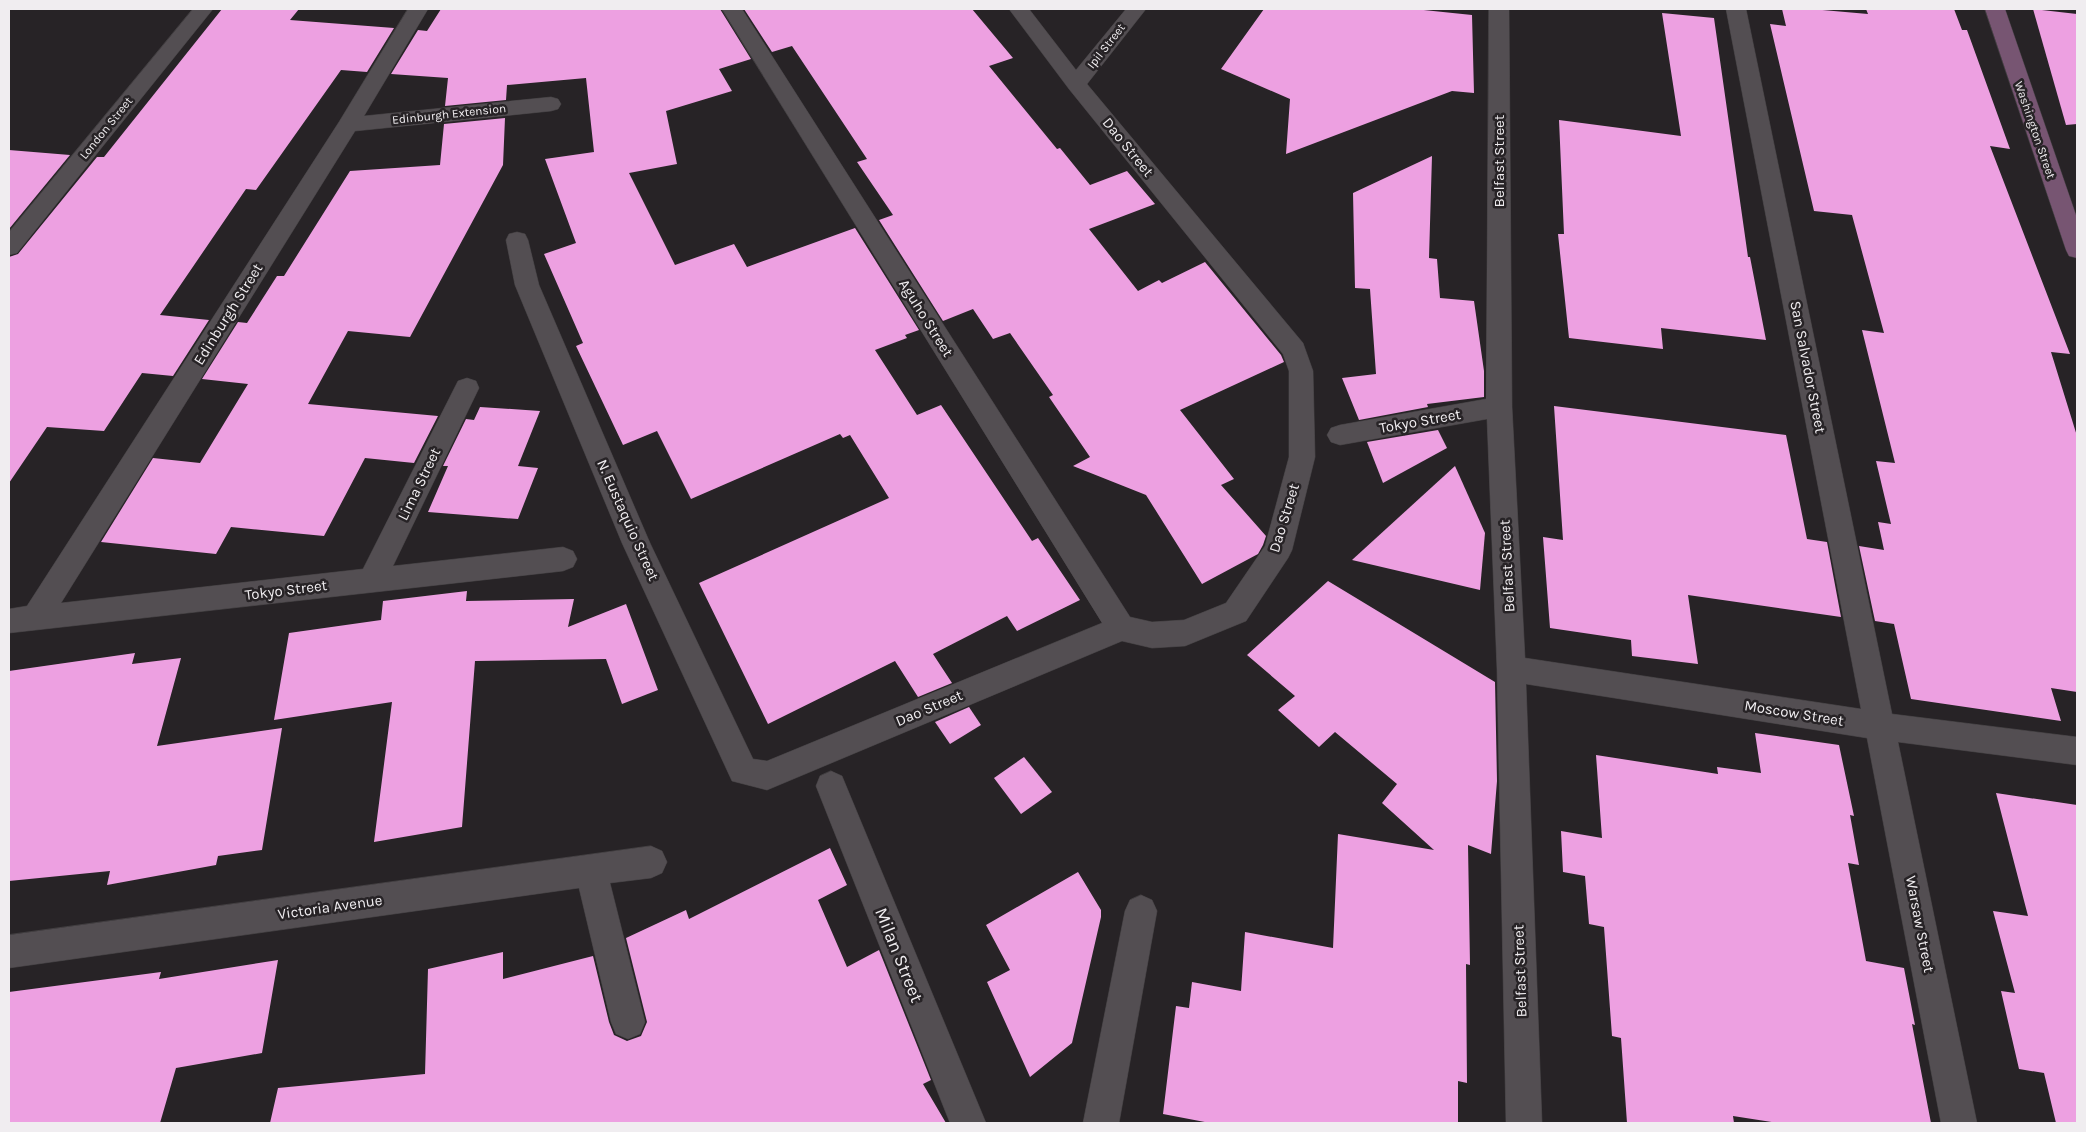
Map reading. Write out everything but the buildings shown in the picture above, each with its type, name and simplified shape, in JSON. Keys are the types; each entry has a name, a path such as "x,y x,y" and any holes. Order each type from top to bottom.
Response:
{"street":[{"name":"London Street","path":"9,247 203,9"},
{"name":"Edinburgh Street","path":"22,620 348,125 418,9"},
{"name":"Aguho Street","path":"732,9 1121,628"},
{"name":"Dao Street","path":"767,776 1121,628 1152,635 1185,633 1236,612 1278,550 1281,541 1302,457 1301,371 1294,350 1076,84 1019,9"},
{"name":"Ipil Street","path":"1076,84 1136,9"},
{"name":"Belfast Street","path":"1499,9 1499,407 1512,669 1524,1123"},
{"name":"San Salvador Street","path":"1736,9 1880,726"},
{"name":"Washington Street","path":"1995,9 2077,250"},
{"name":"Edinburgh Extension","path":"348,125 551,104"},
{"name":"N. Eustaquio Street","path":"517,240 527,285 636,543 743,771 767,776"},
{"name":"Lima Street","path":"372,580 467,388"},
{"name":"Tokyo Street","path":"1340,435 1499,407"},
{"name":"Tokyo Street","path":"22,620 563,560"},
{"name":"Moscow Street","path":"1512,669 1880,726 2077,751"},
{"name":"Warsaw Street","path":"1880,726 1959,1123"},
{"name":"Milan Street","path":"831,786 968,1123"},
{"name":"Victoria Avenue","path":"9,952 651,862"},
{"path":"591,871 628,1022"},
{"path":"1101,1123 1141,911"}]}
